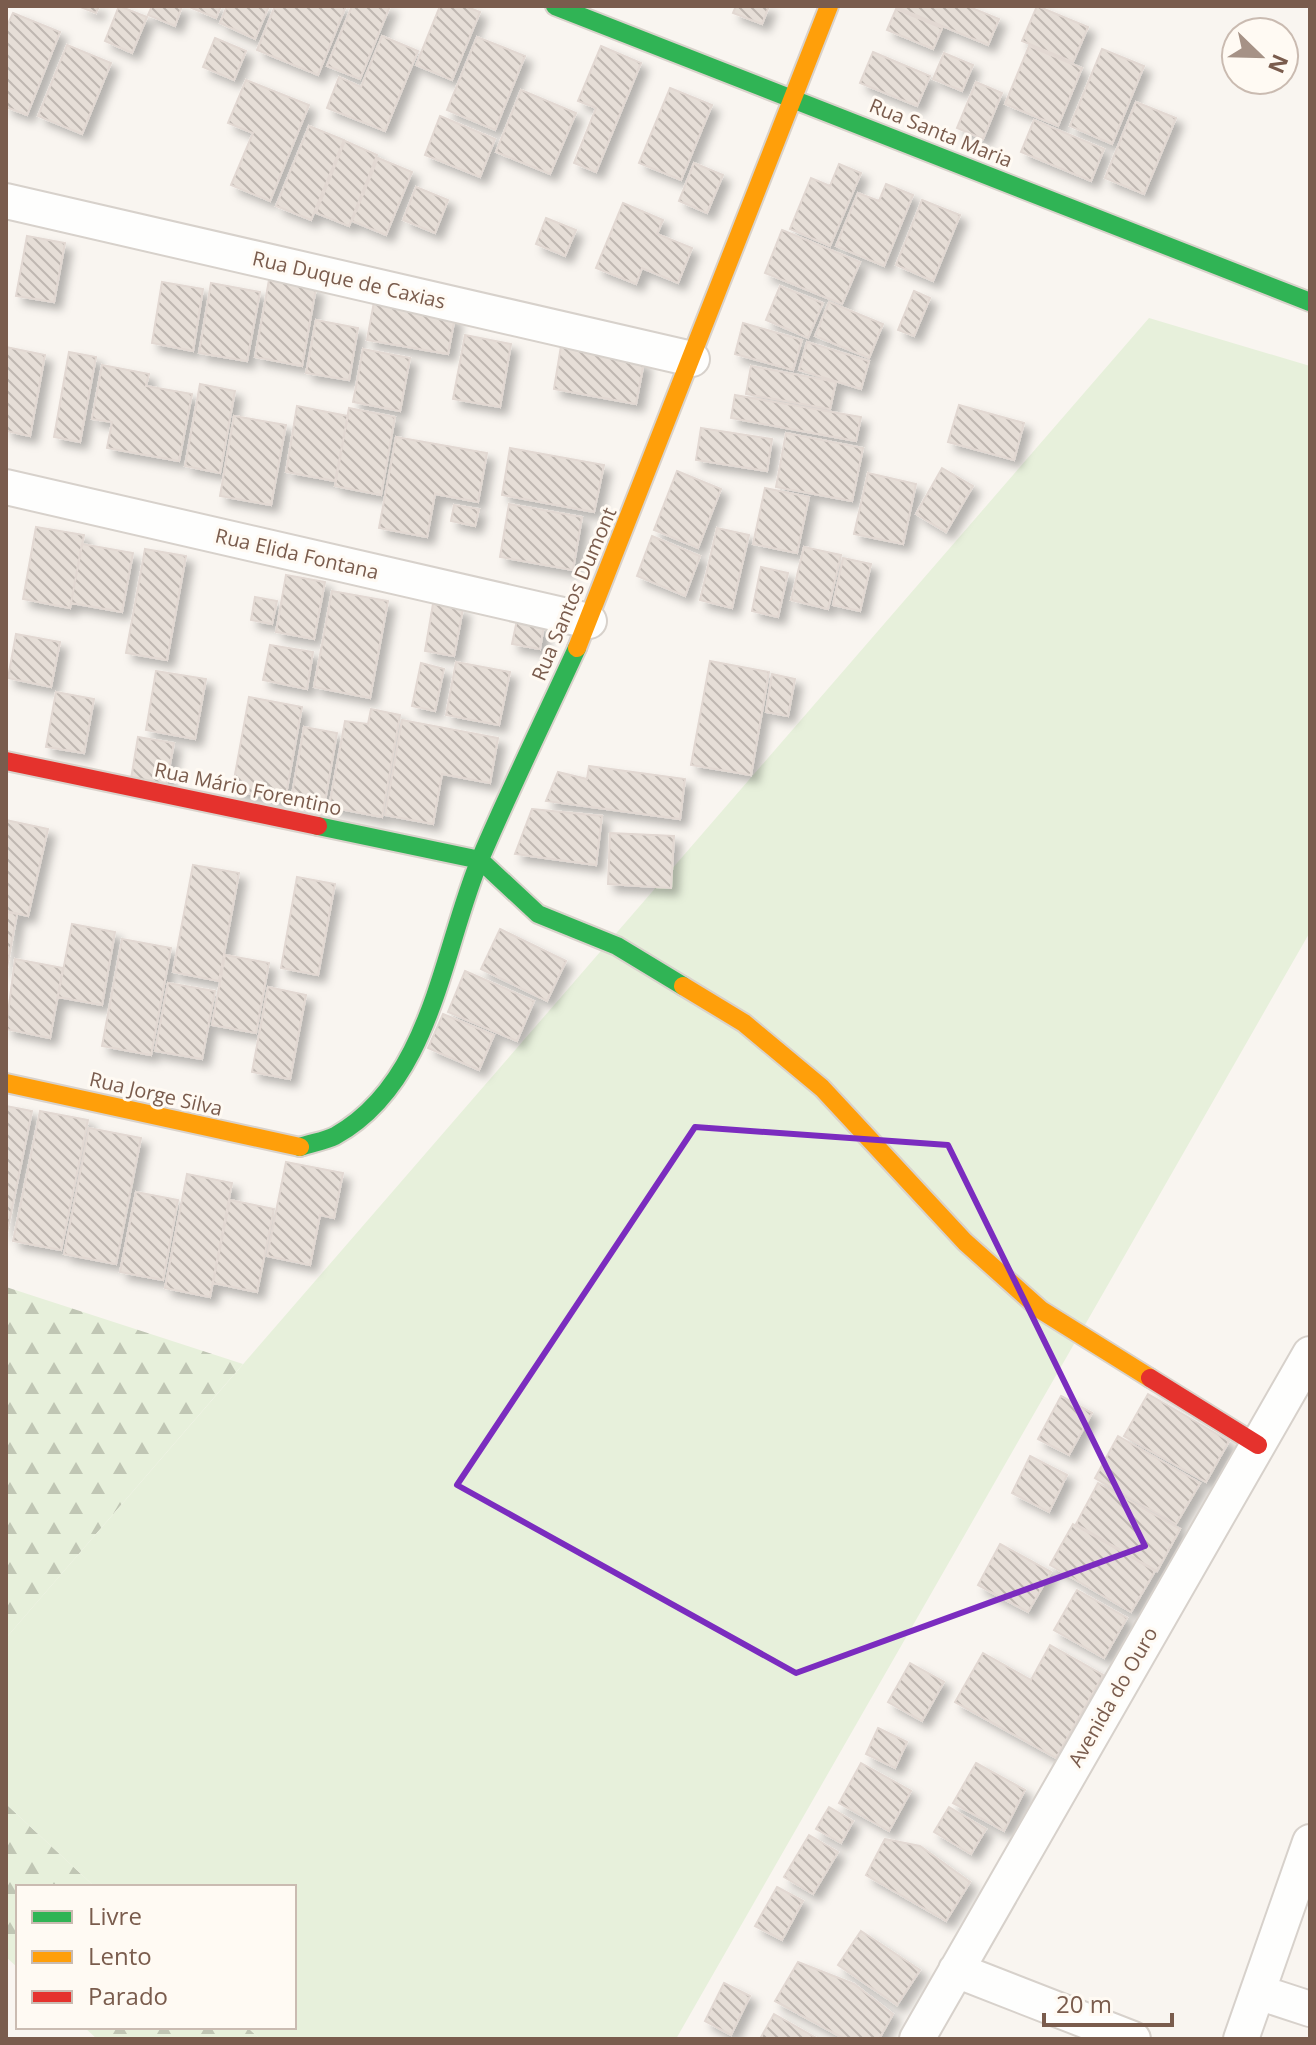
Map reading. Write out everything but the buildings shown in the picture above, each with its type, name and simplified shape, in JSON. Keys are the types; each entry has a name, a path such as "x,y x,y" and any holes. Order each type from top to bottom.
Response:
{"street":[{"name":"Rua Santa Maria","path":"555,6 1310,302"},
{"name":"Rua Santos Dumont","path":"296,1148 334,1136 388,1088 419,1037 480,860 589,621 829,6"},
{"name":"Rua Duque de Caxias","path":"6,201 692,359"},
{"name":"Rua Elida Fontana","path":"6,487 589,621"},
{"name":"Rua Mário Forentino","path":"6,761 480,860"},
{"path":"480,860 538,914 617,946 744,1023 822,1088 965,1242 1041,1310 1258,1445"},
{"name":"Rua Jorge Silva","path":"6,1083 296,1148"},
{"name":"Avenida do Ouro","path":"917,2039 1310,1354"},
{"path":"1241,2039 1310,1842"},
{"path":"956,1970 1133,2039"},
{"path":"1258,1992 1310,2009"}],"highlighted area":[{"path":"695,1127 948,1145 1145,1546 796,1673 457,1485"}],"green space":[{"path":"1149,318 1310,366 1310,932 676,2039 260,2039 249,2029 296,2029 296,1885 93,1885 6,1804 6,1638"},
{"path":"6,1287 243,1364 6,1638"},
{"path":"6,1804 93,1885 16,1885 16,1966 6,1957"},
{"path":"86,2029 249,2029 260,2039 97,2039"}],"traffic: fast":[{"path":"555,6 1310,302"},
{"path":"300,1147 335,1136 368,1112 393,1083 414,1048 430,1011 481,857 577,648"},
{"path":"318,826 480,860 538,914 617,946 683,986"}],"traffic: slow":[{"path":"577,648 829,6"},
{"path":"683,986 744,1023 822,1088 965,1242 1041,1310 1150,1378"},
{"path":"6,1083 300,1147"}],"traffic: jam":[{"path":"6,761 318,826"},
{"path":"1150,1378 1258,1445"}]}
